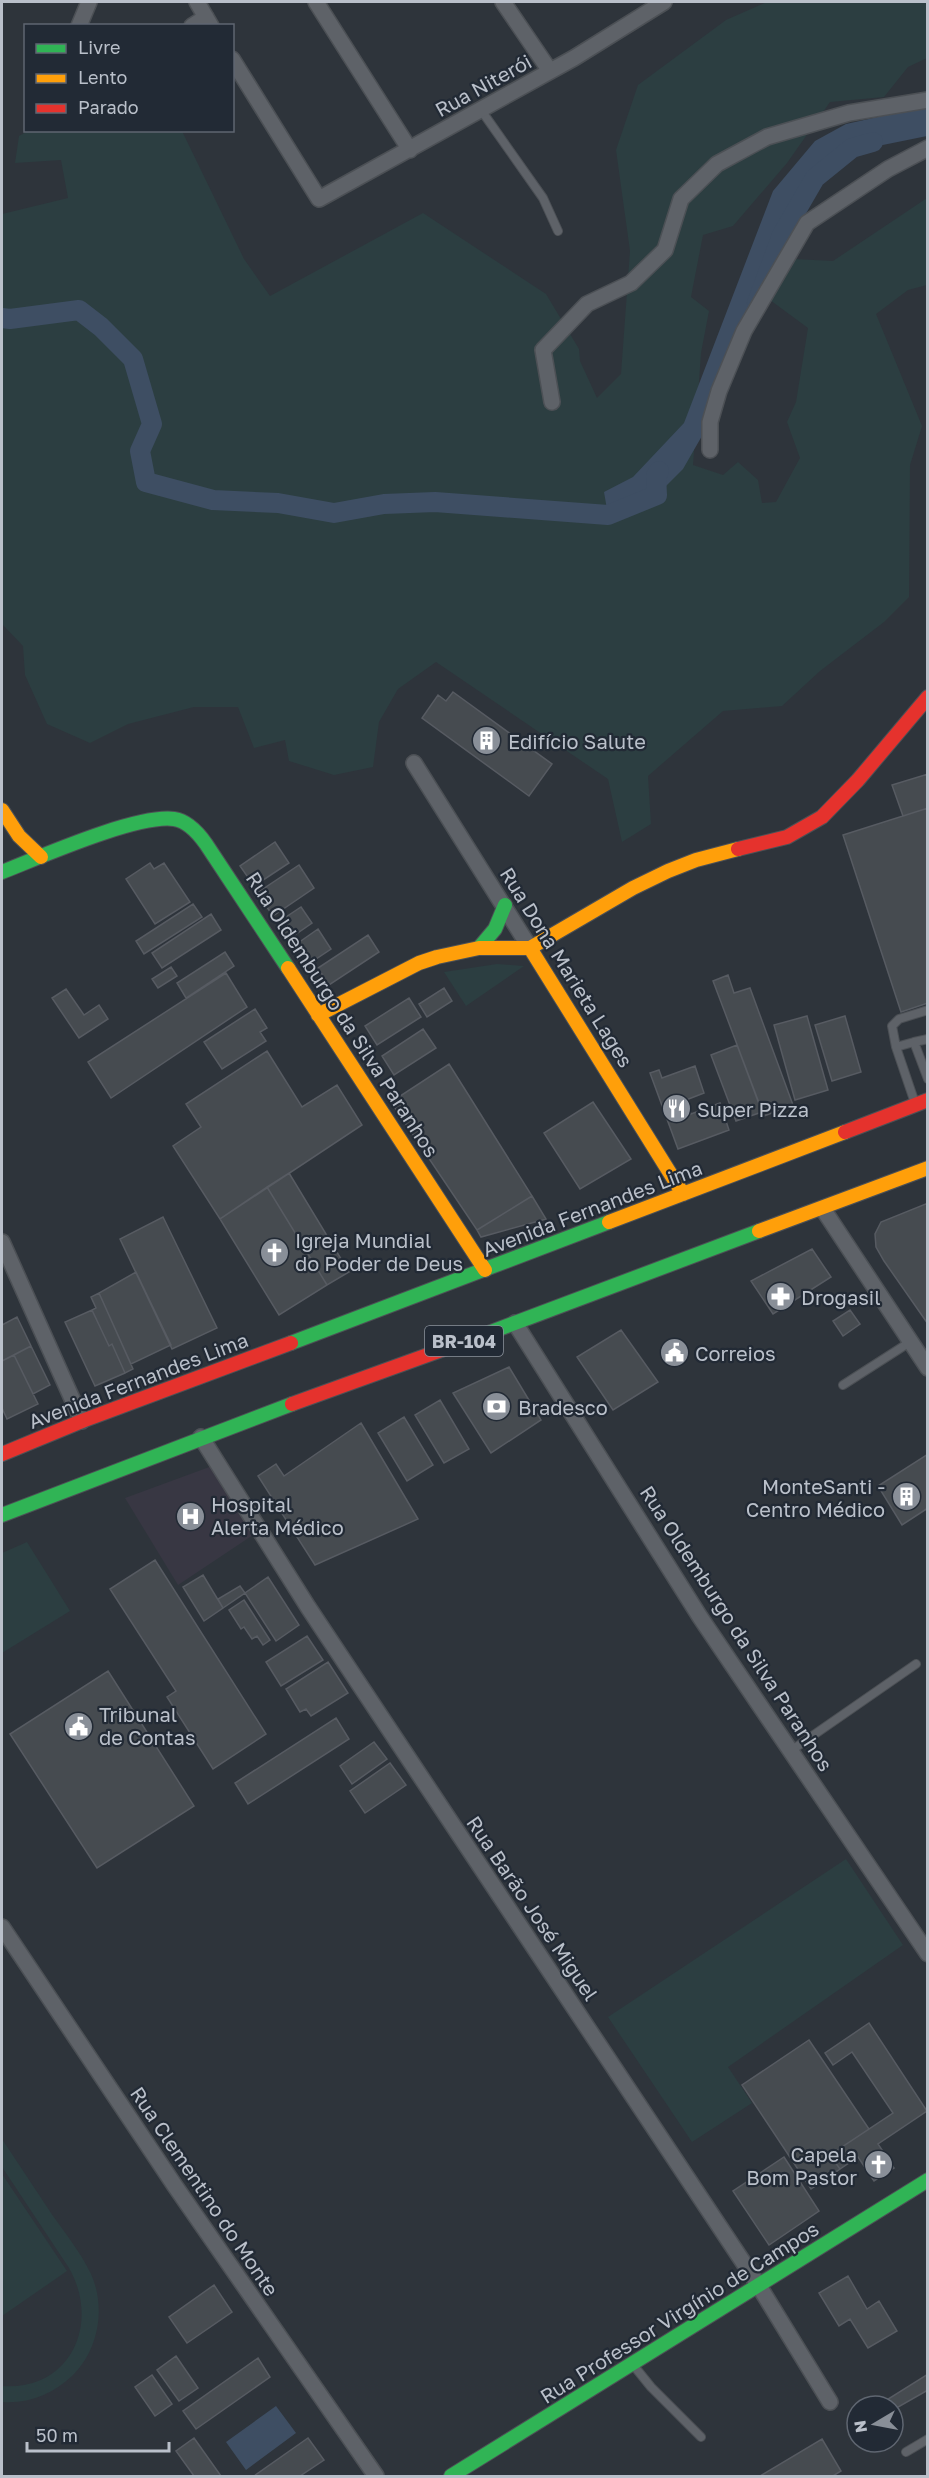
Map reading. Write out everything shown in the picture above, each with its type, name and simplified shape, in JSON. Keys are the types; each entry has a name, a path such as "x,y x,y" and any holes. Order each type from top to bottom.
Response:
{"main road":[{"path":"318,1015 419,963 437,957 479,948 530,948 633,888 668,871 696,860 787,837 806,828 822,817 858,780 927,697"},
{"path":"2,810 19,836 41,857"},
{"name":"Rua Oldemburgo da Silva Paranhos","path":"2,872 142,823 174,819 190,827 200,837 485,1270"},
{"path":"17,866 19,836"},
{"path":"479,948 495,929 505,905"},
{"name":"Rua Dona Marieta Lages","path":"530,948 683,1194"},
{"name":"Avenida Fernandes Lima","path":"2,1454 82,1421 485,1270 922,1102"},
{"name":"BR-104","path":"2,1515 201,1437 823,1209 927,1168"},
{"name":"Rua Professor Virgínio de Campos","path":"451,2476 927,2180"}],"street":[{"path":"80,24 89,2"},
{"path":"197,2 209,21"},
{"path":"316,2 410,150"},
{"path":"503,2 550,71"},
{"name":"Rua Niterói","path":"234,63 319,199 550,71 664,2"},
{"path":"552,402 543,350 587,304 631,283 665,250 681,198 717,164 767,136 849,113 927,100"},
{"path":"710,450 710,422 719,391 744,331 807,224 888,169 927,148"},
{"name":"Rua Dona Marieta Lages","path":"414,763 530,948"},
{"path":"823,1209 927,1368"},
{"path":"2,1242 82,1421"},
{"name":"Rua Oldemburgo da Silva Paranhos","path":"515,1323 700,1617 792,1750 927,1954"},
{"name":"Rua Barão José Miguel","path":"201,1437 308,1607 759,2286 830,2402"},
{"name":"Rua Clementino do Monte","path":"2,1927 176,2186 376,2476"}],"lane":[{"path":"481,110 543,198 558,231"},
{"path":"922,1102 896,1047 892,1026 899,1019 927,1010"},
{"path":"896,1047 927,1039"},
{"path":"914,1042 927,1079"},
{"path":"843,1384 910,1342"},
{"path":"792,1750 916,1664"},
{"path":"632,2364 651,2387 701,2437"},
{"path":"906,2452 927,2439"}],"shaded area":[{"path":"767,2 927,2 927,58 908,67 884,97 830,102 787,163 733,226 703,235 691,297 709,311 701,353 693,465 723,475 738,462 758,480 762,503 776,502 800,458 787,422 796,402 808,328 770,300 794,259 833,261 927,198 927,285 908,290 876,314 922,426 910,465 909,597 884,622 820,671 782,706 723,711 648,776 651,824 622,842 608,779 436,662 398,689 379,722 373,767 334,775 289,761 285,740 254,748 238,707 194,707 128,724 90,743 47,724 25,675 23,646 2,624 2,214 68,198 61,160 15,163 19,136 26,132 182,132 244,259 270,296 423,213 546,294 579,349 580,361 597,398 621,374 630,251 616,150 638,85 726,20"},
{"path":"497,964 524,966 466,1006 444,972"},
{"name":"Hospital Alerta Médico","path":"212,1466 256,1533 178,1585 125,1498"},
{"path":"27,1542 70,1611 2,1653 2,1553"},
{"path":"846,1859 903,1945 728,2067 752,2103 692,2142 608,2017"},
{"path":"2,2139 87,2266 96,2287 99,2314 94,2341 81,2366 72,2376 49,2393 12,2402 2,2402 2,2386 26,2385 46,2378 62,2366 73,2350 80,2331 82,2311 78,2289 69,2268 2,2167"},
{"path":"2,2174 67,2271 2,2316"}],"water":[{"path":"927,102 927,136 852,149 815,179 782,235 710,414 710,422 683,469 657,495 608,515 604,492 633,477 684,423 773,191 815,141 846,124 905,111"},
{"path":"276,2406 296,2433 246,2470 226,2442"}],"building":[{"name":"Edifício Salute","path":"453,692 552,764 529,796 422,718 438,695 446,701"},
{"path":"928,774 928,808 903,816 892,785"},
{"path":"928,808 928,1003 901,1012 843,835"},
{"path":"275,842 289,863 254,886 240,866"},
{"path":"150,863 154,869 164,863 190,902 155,924 126,879"},
{"path":"299,865 314,888 273,916 257,893"},
{"path":"193,904 202,917 144,954 136,941"},
{"path":"301,907 312,923 289,939 277,923"},
{"path":"211,914 221,930 162,968 152,953"},
{"path":"318,929 331,949 304,967 291,948"},
{"path":"368,935 379,952 329,985 318,968"},
{"path":"225,952 234,966 186,998 177,983"},
{"path":"171,967 177,976 158,988 152,979"},
{"path":"226,973 247,1007 111,1098 88,1062"},
{"path":"728,975 734,993 750,988 793,1105 764,1116 713,981"},
{"path":"444,988 452,1001 427,1017 419,1004"},
{"path":"66,989 84,1015 99,1005 108,1019 79,1038 52,998"},
{"path":"409,998 421,1017 377,1045 365,1026"},
{"path":"255,1009 267,1028 260,1032 266,1041 222,1069 204,1042"},
{"path":"807,1016 828,1090 795,1100 774,1025"},
{"path":"845,1016 861,1072 832,1081 815,1025"},
{"path":"423,1029 436,1048 394,1075 382,1056"},
{"path":"737,1045 762,1112 736,1121 711,1055"},
{"path":"267,1051 302,1107 337,1085 362,1125 220,1219 173,1146 201,1127 186,1104"},
{"path":"449,1064 532,1196 477,1230 391,1102"},
{"name":"Super Pizza","path":"695,1066 704,1093 686,1100 691,1114 720,1103 729,1130 678,1149 650,1073 659,1070 662,1078"},
{"path":"593,1102 631,1159 580,1189 544,1133"},
{"path":"289,1173 349,1272 327,1285 267,1187"},
{"name":"Igreja Mundial do Poder de Deus","path":"267,1187 327,1285 279,1315 220,1219"},
{"path":"532,1196 546,1219 481,1237 477,1230"},
{"path":"928,1203 928,1324 884,1261 876,1247 875,1234 881,1222"},
{"path":"163,1217 217,1328 172,1349 120,1239"},
{"name":"Drogasil","path":"812,1249 831,1277 773,1314 751,1281"},
{"path":"136,1272 171,1345 131,1364 99,1293"},
{"path":"99,1293 133,1369 125,1373 112,1344 109,1346 92,1310 96,1308 91,1297"},
{"path":"92,1310 109,1346 112,1344 125,1373 95,1386 65,1322"},
{"path":"850,1310 860,1324 843,1336 833,1321"},
{"path":"17,1317 31,1346 2,1361 2,1325"},
{"path":"621,1330 658,1382 613,1410 577,1357"},
{"path":"31,1346 50,1385 33,1394 14,1355"},
{"path":"14,1355 38,1404 7,1419 2,1408 2,1361"},
{"name":"Bradesco","path":"509,1367 541,1420 491,1453 453,1393"},
{"path":"440,1400 469,1449 444,1463 415,1415"},
{"path":"404,1417 433,1465 407,1481 378,1433"},
{"path":"361,1423 418,1519 315,1565 258,1476 276,1464 284,1476"},
{"name":"MonteSanti - Centro Médico","path":"928,1454 928,1508 902,1525 878,1486"},
{"path":"155,1560 266,1734 213,1769 167,1697 176,1691 110,1589"},
{"path":"203,1575 223,1608 204,1621 183,1587"},
{"path":"268,1577 299,1625 276,1641 245,1593"},
{"path":"240,1586 245,1593 223,1608 218,1599"},
{"path":"244,1600 270,1640 263,1645 257,1636 252,1639 244,1627 241,1629 229,1610"},
{"path":"307,1636 323,1660 281,1686 266,1662"},
{"path":"328,1662 348,1693 311,1716 306,1709 300,1712 286,1689"},
{"path":"108,1671 194,1806 97,1868 10,1734"},
{"path":"336,1718 349,1739 248,1804 235,1783"},
{"path":"374,1742 387,1759 352,1784 340,1766"},
{"path":"390,1763 406,1785 365,1813 350,1791"},
{"path":"869,2023 927,2111 878,2144 894,2168 874,2181 858,2157 840,2169 830,2155 893,2113 852,2052 833,2065 825,2053"},
{"path":"809,2040 869,2129 830,2155 840,2169 811,2189 742,2085"},
{"path":"784,2157 819,2211 769,2245 733,2191"},
{"path":"848,2276 867,2309 879,2301 897,2331 868,2348 850,2319 839,2326 819,2293"},
{"path":"214,2285 232,2312 187,2343 169,2317"},
{"path":"176,2356 198,2388 179,2401 157,2370"},
{"path":"258,2358 270,2377 196,2429 183,2411"},
{"path":"928,2374 928,2390 905,2403 905,2394 896,2394"},
{"path":"152,2375 172,2404 155,2416 135,2387"},
{"path":"194,2438 221,2476 194,2476 176,2451"},
{"path":"308,2438 324,2460 300,2476 254,2476"},
{"path":"822,2439 841,2471 833,2476 760,2476"}],"waterway":[{"path":"757,303 782,235 815,178 852,148 873,142"},
{"path":"2,318 10,319 79,310 101,327 133,359 152,424 140,451 146,482 213,500 278,503 334,513 384,504 435,502 608,515 657,495 656,476 659,471"}],"traffic: fast":[{"path":"2,872 113,830 158,819 179,820 193,828 203,840 288,968"},
{"path":"479,948 495,929 505,905"},
{"path":"291,1343 609,1222"},
{"path":"483,1335 759,1231"},
{"path":"2,1515 292,1404"},
{"path":"451,2476 928,2180"}],"traffic: slow":[{"path":"2,810 19,836 41,857"},
{"path":"318,1015 419,963 437,957 479,948 530,948 633,888 668,871 696,860 738,849"},
{"path":"530,948 683,1194"},
{"path":"288,968 485,1270"},
{"path":"609,1222 845,1132"},
{"path":"759,1231 928,1168"}],"traffic: jam":[{"path":"738,849 787,837 822,817 858,780 928,697"},
{"path":"845,1132 928,1100"},
{"path":"292,1404 483,1335"},
{"path":"2,1454 82,1421 291,1343"}],"place":[{"name":"Edifício Salute","path":"487,741"},
{"name":"Super Pizza","path":"676,1109"},
{"name":"Igreja Mundial do Poder de Deus","path":"274,1252"},
{"name":"Drogasil","path":"780,1297"},
{"name":"Correios","path":"674,1353"},
{"name":"Bradesco","path":"497,1407"},
{"name":"MonteSanti - Centro Médico","path":"906,1497"},
{"name":"Hospital Alerta Médico","path":"190,1516"},
{"name":"Tribunal de Contas","path":"78,1726"},
{"name":"Capela Bom Pastor","path":"878,2165"}]}
